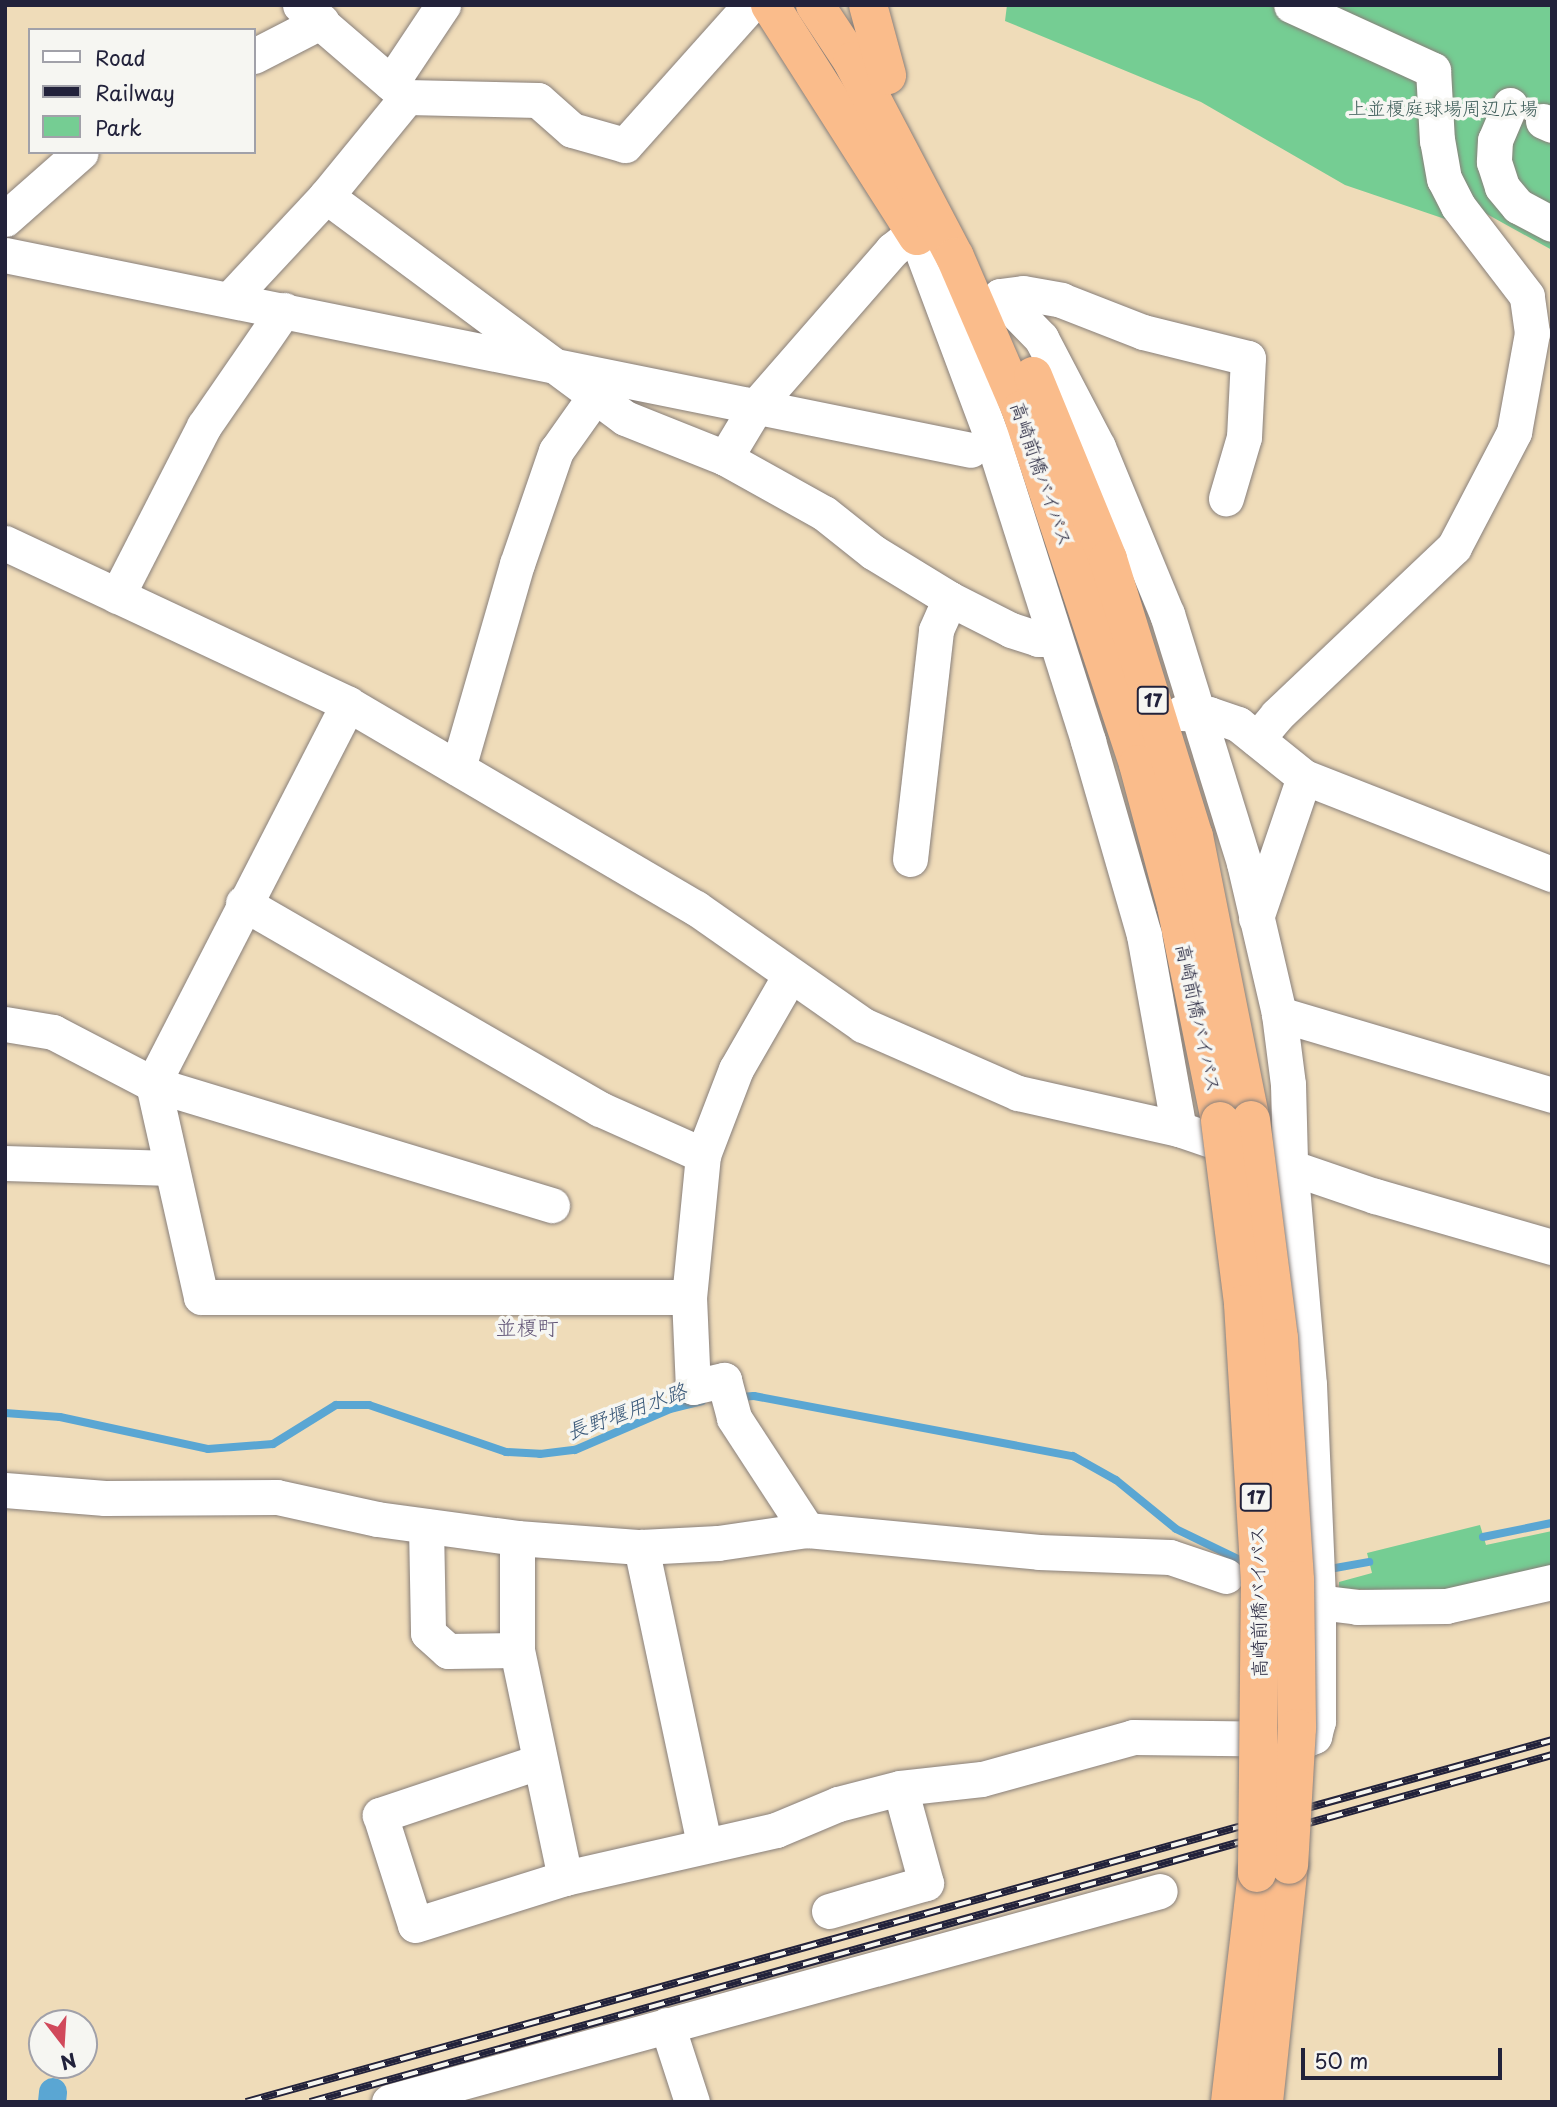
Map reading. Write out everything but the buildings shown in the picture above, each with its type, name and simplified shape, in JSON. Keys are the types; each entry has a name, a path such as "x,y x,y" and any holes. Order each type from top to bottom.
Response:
{"highway":[{"name":"17","path":"770,5 915,232 1047,490"},
{"path":"809,5 888,161 915,232"},
{"name":"高崎前橋バイパス","path":"814,5 852,61 955,257 1021,410 1138,764 1236,1121"},
{"name":"高崎前橋バイパス","path":"847,5 887,75 1000,296 1093,520 1138,649 1194,836 1236,1121 1273,1869 1264,2102"},
{"name":"17","path":"868,5 887,75"},
{"name":"高崎前橋バイパス","path":"1230,2102 1273,1869"}],"street":[{"path":"230,299 326,196 399,90 443,5"},
{"path":"256,54 311,13 399,90 538,100 572,130 625,145 750,5"},
{"path":"1258,739 1277,715 1454,547 1514,432 1532,332 1527,296 1458,206 1444,179 1437,141 1433,70 1291,5"},
{"path":"1510,105 1495,140 1494,162 1502,187 1518,206 1552,224"},
{"path":"5,219 79,154"},
{"path":"326,196 625,418 725,458 824,513 873,552 950,600 1011,630 1038,639 1055,639"},
{"path":"725,458 757,405 892,250 915,232 992,438 1055,639 1100,737 1144,934 1180,1129"},
{"path":"5,255 547,361 971,450"},
{"path":"1000,296 1023,293 1061,300 1143,332 1248,358 1244,437 1226,498"},
{"path":"538,1762 380,1815 415,1926 565,1878 704,1843 776,1830 838,1804 900,1787 982,1779 1133,1737 1307,1740 1314,1736 1318,1721 1318,1582 1309,1384 1290,1163 1288,1084 1279,1014 1256,918 1189,714 1167,614 1098,447 1041,338 1000,296"},
{"path":"117,596 204,426 284,310"},
{"path":"458,768 517,564 556,451 595,396"},
{"path":"5,543 348,704 696,908 789,977 863,1025 1018,1093 1180,1129 1290,1163 1375,1196 1552,1247"},
{"path":"910,859 936,631 950,600"},
{"path":"348,704 243,904 153,1084 201,1297 689,1297"},
{"path":"1189,714 1238,724 1304,777 1552,874"},
{"path":"1256,918 1304,777"},
{"path":"243,904 600,1109 703,1155"},
{"path":"789,977 736,1069 703,1155 689,1297 719,1394 807,1530"},
{"path":"1279,1014 1552,1095"},
{"path":"5,1024 53,1032 153,1084 552,1205"},
{"path":"5,1163 171,1168"},
{"path":"5,1490 105,1498 277,1497 426,1526 517,1538 641,1547 718,1543 807,1530 1039,1552 1170,1557 1226,1576"},
{"path":"426,1526 428,1633 448,1651 517,1650"},
{"path":"517,1538 517,1650 538,1762 565,1878"},
{"path":"641,1547 704,1843"},
{"path":"1318,1582 1357,1607 1446,1606 1552,1582"},
{"path":"829,1911 926,1883 900,1787"},
{"path":"389,2102 1160,1891"},
{"path":"667,2025 692,2102"}],"green space":[{"name":"上並榎庭球場周辺広場","path":"1007,5 1552,5 1552,250 1474,207 1445,219 1345,185 1201,102 1005,21"},
{"path":"1480,1525 1486,1545 1552,1531 1552,1573 1459,1596 1339,1588 1339,1582 1372,1573 1367,1553"}],"waterway":[{"name":"長野堰用水路","path":"739,1397 754,1396 1073,1456 1116,1480 1176,1529 1248,1564"},
{"name":"長野堰用水路","path":"5,1413 60,1417 208,1449 273,1444 336,1405 369,1405 506,1452 540,1454 575,1450 670,1409 702,1401"},
{"name":"長野堰用水路","path":"1483,1537 1552,1523"},
{"name":"長野堰用水路","path":"1324,1570 1369,1562"},
{"path":"52,2102 53,2092"}],"railway":[{"path":"246,2102 1552,1740"},
{"path":"310,2102 1552,1755"}],"district":[{"name":"並榎町","path":"527,1326"}]}
